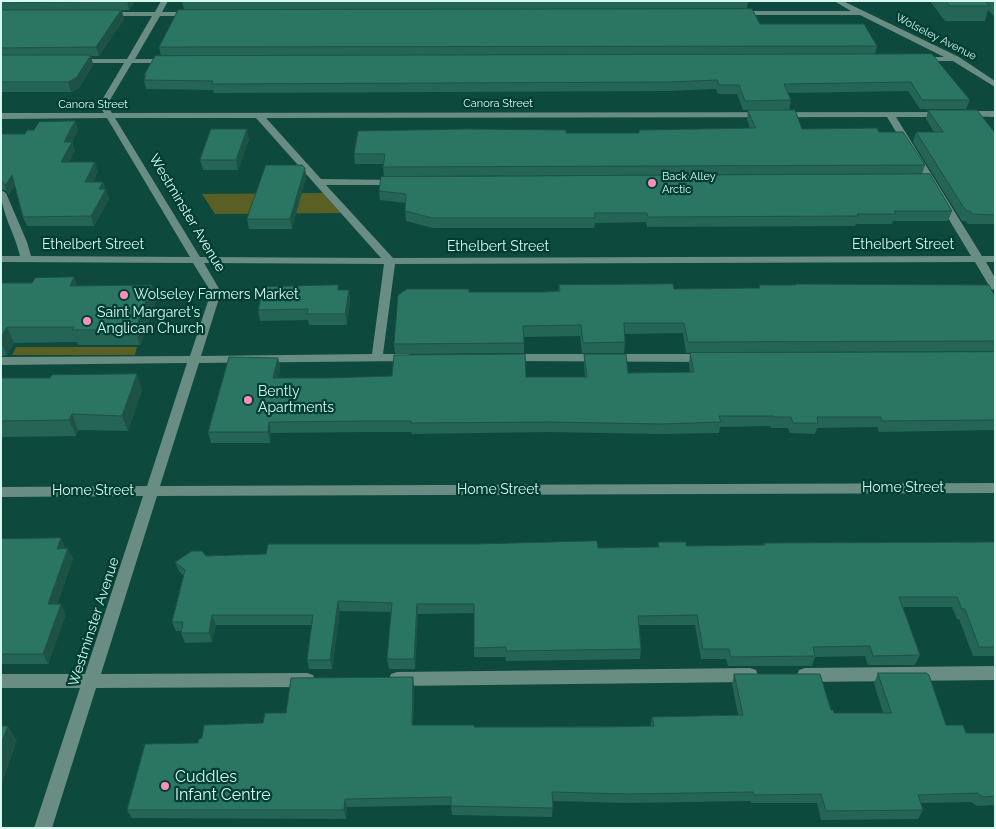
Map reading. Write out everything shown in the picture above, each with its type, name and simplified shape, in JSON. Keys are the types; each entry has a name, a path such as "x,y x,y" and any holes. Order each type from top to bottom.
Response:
{"street":[{"name":"Westminster Avenue","path":"43,828 216,292 103,105 165,1"},
{"name":"Wolseley Avenue","path":"837,1 956,59 977,71 995,85"},
{"path":"730,13 861,13"},
{"path":"94,14 198,14"},
{"path":"910,59 956,59"},
{"path":"66,61 173,60"},
{"path":"890,114 926,179 995,287"},
{"name":"Canora Street","path":"1,116 995,114"},
{"path":"259,116 390,261 378,358"},
{"path":"317,182 406,182"},
{"path":"1,193 22,242 26,258"},
{"name":"Ethelbert Street","path":"1,259 390,261 995,259"},
{"path":"1,361 417,358"},
{"path":"497,358 716,358"},
{"name":"Home Street","path":"1,492 995,488"},
{"path":"787,675 995,673"},
{"path":"380,679 767,675"},
{"path":"1,682 321,680"}],"green space":[{"path":"323,193 341,213 215,214 202,194"},
{"path":"16,347 137,347 135,355 12,355"}],"building":[{"path":"1,1 127,1 1,3"},
{"path":"946,1 985,1 990,6 950,6"},
{"path":"752,9 760,24 864,24 877,46 159,47 178,10"},
{"path":"1,10 121,10 96,47 1,48"},
{"path":"932,54 970,100 922,100 911,82 784,84 791,100 745,101 739,85 719,85 717,80 670,82 212,84 213,81 144,80 146,75 144,75 155,56"},
{"path":"1,55 91,55 76,78 68,82 1,82"},
{"path":"748,110 795,110 802,129 877,128 879,132 903,132 925,165 383,167 385,154 354,154 358,131 466,129 566,130 566,133 639,133 639,130 755,128"},
{"path":"928,110 977,110 995,133 995,215 972,214 970,211 966,211 916,132 943,132"},
{"path":"75,121 64,142 72,142 61,162 95,162 85,182 103,182 99,189 106,189 91,216 23,217 12,175 5,186 1,181 1,134 25,134 27,130 34,130 39,122"},
{"path":"211,129 247,129 236,160 200,160"},
{"path":"266,165 302,165 305,168 290,219 247,219"},
{"path":"930,174 952,211 894,211 896,214 857,214 858,216 648,217 647,213 595,213 595,218 432,218 405,211 406,194 379,191 381,177"},
{"path":"74,277 70,286 152,285 135,330 72,330 74,327 7,327 1,337 1,283 32,283 35,278"},
{"path":"673,284 674,289 760,288 759,285 795,284 989,285 995,295 995,341 688,342 684,323 624,323 625,342 583,343 581,325 523,326 524,343 394,344 398,295 407,289 469,289 469,292 544,292 560,291 559,285"},
{"path":"338,285 338,290 349,290 345,314 307,314 308,309 258,310 264,287"},
{"path":"995,352 995,420 882,421 881,417 817,417 818,423 793,423 791,417 719,416 721,422 662,424 549,422 411,423 411,421 269,422 268,432 208,432 229,357 278,358 273,378 326,378 392,376 394,355 525,354 526,377 587,377 584,354 626,354 628,373 694,372 690,353"},
{"path":"137,374 122,416 72,414 69,420 1,421 1,378"},
{"path":"61,538 57,549 68,548 48,604 61,604 43,654 1,654 1,539"},
{"path":"597,541 598,548 659,547 658,542 686,542 686,546 765,545 764,543 995,542 995,647 979,647 965,609 962,609 957,597 899,597 920,655 873,656 870,646 813,647 815,656 731,657 729,649 703,649 697,615 638,616 641,649 506,651 506,647 474,648 474,604 417,604 414,659 387,659 392,603 338,601 330,660 307,660 313,615 212,615 209,633 181,633 183,622 172,622 185,570 175,562 192,551 202,551 206,556 266,554 268,544 475,544"},
{"path":"878,673 926,673 929,675 946,725 963,725 966,733 995,733 995,796 983,797 977,793 918,795 923,810 826,811 821,794 552,792 553,808 451,806 451,797 345,799 344,810 127,810 145,744 198,743 199,739 202,738 204,725 263,723 265,713 286,713 291,678 413,677 412,725 599,727 654,726 652,717 743,715 734,674 820,674 831,710 834,713 891,713"},
{"path":"1,726 8,726 1,744"}],"place":[{"name":"Back Alley Arctic","path":"652,183"},
{"name":"Wolseley Farmers Market","path":"124,295"},
{"name":"Saint Margaret's Anglican Church","path":"87,321"},
{"name":"Bently Apartments","path":"248,400"},
{"name":"Cuddles Infant Centre","path":"165,786"}]}
